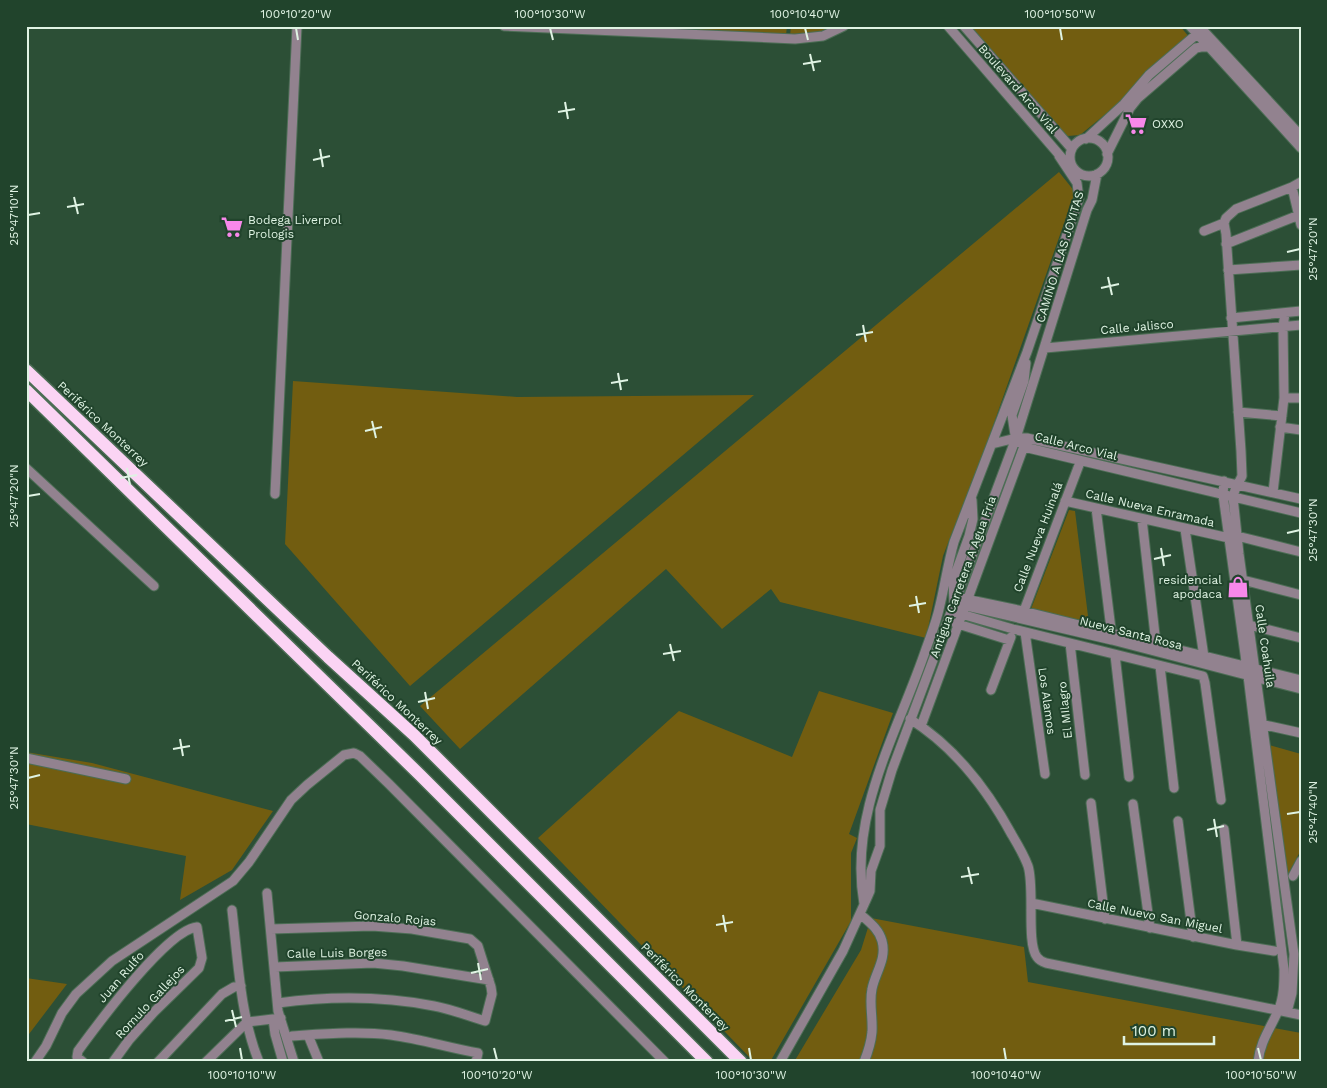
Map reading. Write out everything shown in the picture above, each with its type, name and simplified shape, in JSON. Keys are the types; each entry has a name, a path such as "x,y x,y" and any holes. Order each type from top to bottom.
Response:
{"highway":[{"name":"Periférico Monterrey","path":"26,370 328,657 414,735 741,1062"},
{"path":"26,390 420,775 707,1062"}],"street":[{"path":"275,494 297,26"},
{"path":"504,26 795,39 823,36 844,26"},
{"name":"Boulevard Arco Vial","path":"948,26 1059,156 1072,166"},
{"name":"Boulevard Arco Vial","path":"964,26 1072,149"},
{"path":"1190,26 1201,29 1301,136"},
{"path":"1201,29 1209,48 1301,148"},
{"path":"1138,98 1146,82 1201,29"},
{"path":"1201,29 1148,75 1124,104 1086,139 1080,141 1072,149 1070,155 1072,166 1080,174 1086,176 1097,174 1106,166 1107,154 1130,108 1138,98 1196,48 1201,46 1209,48"},
{"path":"1086,139 1097,141 1107,154"},
{"path":"864,904 861,870 862,844 865,819 878,776 926,650 940,606 946,570 954,542 1027,352 1079,198 1076,183 1059,156"},
{"name":"CAMINO A LAS JOYITAS","path":"1045,348 1087,210 1092,200 1097,174"},
{"path":"1204,231 1224,223 1230,213 1236,209 1301,182"},
{"path":"1292,187 1301,225"},
{"path":"1226,244 1299,214"},
{"name":"Calle Coahuila","path":"1224,223 1242,472 1233,497 1233,537"},
{"path":"1228,270 1301,265"},
{"path":"1231,318 1301,311"},
{"path":"1273,492 1284,398 1283,327 1285,313"},
{"name":"Calle Jalisco","path":"1045,348 1301,325"},
{"path":"780,1062 843,951 870,891 871,871 880,846 880,810 898,752 1016,438 1045,348"},
{"path":"1016,438 1012,415 1024,381 1027,352"},
{"path":"1284,398 1301,398"},
{"path":"1238,412 1282,416"},
{"path":"1280,427 1301,430"},
{"path":"992,444 1016,438"},
{"name":"Calle Arco Vial","path":"1016,438 1028,438 1301,499"},
{"name":"Calle Arco Vial","path":"1016,438 1024,447 1080,463 1301,513"},
{"name":"Antigua Carretera A Agua Fría","path":"921,726 1028,438"},
{"name":"Calle Nueva Huinalá","path":"1022,615 1084,450"},
{"path":"26,468 154,586"},
{"name":"Calle Coahuila","path":"1224,481 1223,495 1233,537 1252,673 1263,724 1275,817 1297,955 1292,993 1283,1011"},
{"path":"954,604 952,580 974,519 972,496"},
{"name":"Calle Nueva Enramada","path":"1065,501 1185,529 1301,552"},
{"path":"1096,508 1112,637"},
{"path":"1142,519 1156,644"},
{"path":"1185,529 1204,657"},
{"path":"1239,581 1301,595"},
{"name":"Calle Coahuila","path":"1239,581 1249,625 1254,723 1278,952 1284,984 1283,1011"},
{"path":"954,604 966,607 1013,629 1203,676 1206,683 1221,800"},
{"name":"Nueva Santa Rosa","path":"954,604 1022,615 1252,673 1301,680"},
{"path":"947,621 1009,640"},
{"path":"1249,625 1301,638"},
{"path":"991,690 1013,629"},
{"name":"Los Alamos","path":"1025,632 1045,774"},
{"name":"Nueva Santa Rosa","path":"1112,637 1156,644 1204,657 1301,689"},
{"name":"El MIlagro","path":"1070,643 1085,775"},
{"path":"1115,655 1129,777"},
{"path":"1160,666 1174,788"},
{"path":"910,719 945,744 957,756 1001,814 1028,867 1030,875 1034,950 1036,956 1046,963 1301,1015"},
{"path":"1254,723 1301,733"},
{"path":"35,1062 46,1046 62,1013 76,994 112,961 233,881 249,862 291,800 344,754 354,753 360,756 389,784 665,1062"},
{"path":"26,758 126,778"},
{"path":"1091,803 1105,919"},
{"path":"1133,804 1150,928"},
{"path":"1265,818 1275,817"},
{"path":"1178,821 1193,936"},
{"path":"1224,829 1237,945"},
{"path":"1292,876 1301,861"},
{"path":"268,893 278,1013 275,1034 284,1062"},
{"name":"Calle Nuevo San Miguel","path":"1031,902 1150,928 1297,955"},
{"path":"232,910 241,986 258,1061"},
{"path":"860,914 877,930 882,938 883,946 881,966 872,987 870,1000 871,1044 864,1062"},
{"name":"Gonzalo Rojas","path":"271,930 372,926 412,929 470,939 478,946 492,994 485,1021 435,1006 378,998 325,997 278,1013"},
{"name":"Juan Rulfo","path":"80,1060 78,1051 145,967 177,938 193,928 198,928"},
{"name":"Romulo Gallejos","path":"113,1062 129,1040 154,1012 199,968 202,958 198,928"},
{"name":"Calle Luis Borges","path":"275,967 373,963 489,980"},
{"path":"158,1062 222,994 228,989 241,986"},
{"path":"1258,1062 1269,1027 1283,1011"},
{"path":"206,1062 248,1022 278,1013"},
{"path":"278,1013 294,1062"},
{"path":"308,1035 319,1062"},
{"path":"292,1036 390,1035 430,1041 477,1058"}],"shaded area":[{"path":"568,26 787,26 786,35"},
{"path":"791,26 838,26 822,34 790,36"},
{"path":"971,26 1180,26 1189,37 1146,71 1130,94 1080,135 1068,136 1062,134"},
{"path":"1059,172 1075,192 988,440 943,556 926,638 780,602 771,589 722,629 666,569 460,749 420,706"},
{"path":"293,381 517,397 754,395 410,686 285,544"},
{"path":"1069,510 1075,511 1089,624 1031,609"},
{"path":"819,691 893,713 849,834 857,838 851,853 851,921 770,1062 754,1062 538,838 679,711 792,757"},
{"path":"1269,745 1301,754 1301,850 1287,876"},
{"path":"26,752 92,763 273,811 232,870 180,900 186,856 26,824"},
{"path":"871,918 1024,947 1028,982 1301,1033 1301,1062 794,1062 861,950"},
{"path":"26,978 67,984 26,1038"}],"place":[{"name":"OXXO","path":"1136,124"},
{"name":"Bodega Liverpol Prologis","path":"232,227"},
{"name":"residencial apodaca","path":"1238,587"}]}
